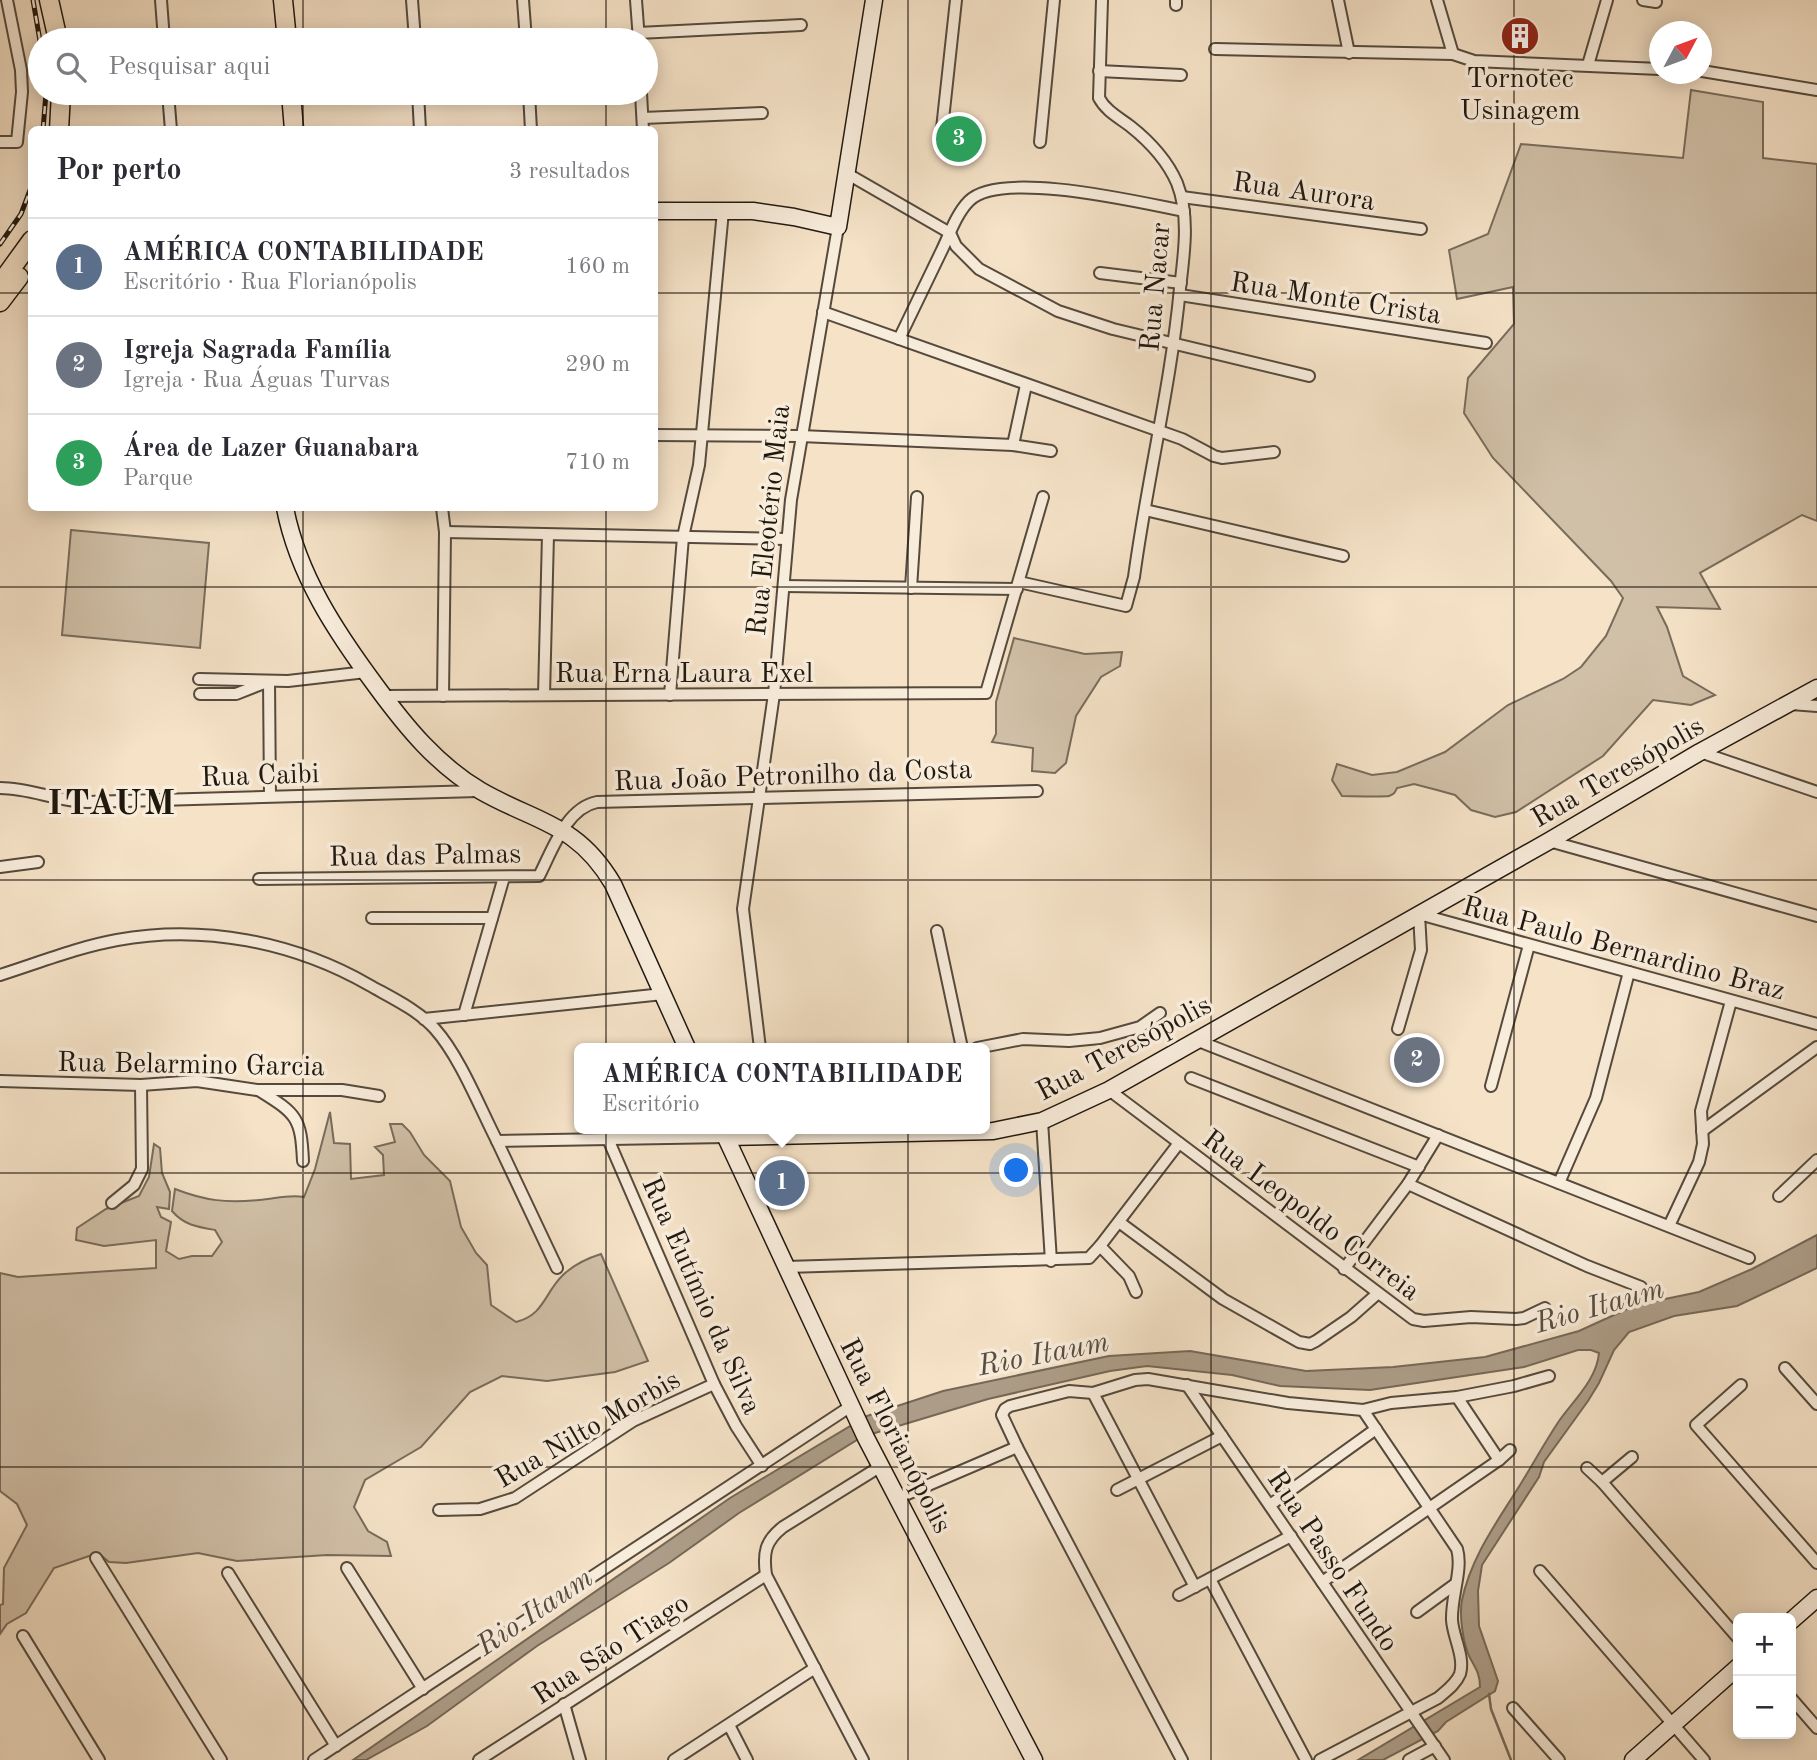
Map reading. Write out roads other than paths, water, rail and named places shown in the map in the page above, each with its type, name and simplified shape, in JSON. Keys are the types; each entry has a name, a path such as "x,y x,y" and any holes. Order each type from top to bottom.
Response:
{"main road":[{"path":"48,0 55,28"},
{"path":"284,0 286,28"},
{"name":"Rua Eleotério Maia","path":"838,227 874,0"},
{"path":"60,126 61,105"},
{"path":"292,105 294,126"},
{"path":"658,211 774,213 838,227"},
{"path":"0,284 28,246"},
{"path":"0,302 28,266"},
{"path":"286,511 298,554 313,589 366,673 404,724 433,756 481,791 563,830 585,846 609,876 685,1043"},
{"name":"Rua Teresópolis","path":"990,1130 1042,1121 1109,1090 1549,841 1700,752 1817,688"},
{"name":"Rua Florianópolis","path":"724,1134 866,1437 1034,1760"},
{"path":"1796,1617 1817,1598"},
{"path":"1633,1760 1733,1671"}],"street":[{"path":"0,142 17,142 22,92 21,70 5,18 7,0"},
{"path":"161,0 163,28"},
{"path":"412,0 414,28"},
{"path":"523,0 525,28"},
{"path":"636,0 638,28"},
{"path":"941,138 956,0"},
{"path":"1040,142 1054,0"},
{"name":"Rua Nacar","path":"1018,586 1126,606 1134,577 1175,342 1185,233 1182,197 1171,171 1155,149 1102,104 1098,89 1102,0"},
{"path":"1338,0 1349,52"},
{"path":"1437,0 1453,54"},
{"path":"1588,65 1607,0"},
{"path":"1643,0 1656,2"},
{"path":"658,35 801,25"},
{"path":"1215,48 1453,54 1474,61 1649,68"},
{"path":"1099,71 1181,75"},
{"path":"1712,73 1817,90"},
{"path":"169,105 171,126"},
{"path":"419,105 420,126"},
{"path":"530,105 531,126"},
{"path":"642,105 643,124 762,113"},
{"path":"846,173 950,233 956,246 979,269 1037,302 1084,321 1309,376"},
{"path":"899,339 950,233 968,202 976,195 994,190 1083,192 1184,211"},
{"name":"Rua Aurora","path":"1182,197 1421,229"},
{"path":"670,695 683,537 696,487 723,211"},
{"name":"Rua Eleotério Maia","path":"759,1043 743,909 774,694 786,539 800,436 838,227"},
{"path":"1100,273 1181,283"},
{"name":"Rua Monte Crista","path":"1180,295 1486,343"},
{"path":"822,312 1182,439 1214,456 1222,458 1274,452"},
{"path":"1013,445 1026,384"},
{"path":"658,435 800,436 1013,445 1051,451"},
{"path":"911,588 916,497"},
{"path":"784,586 1018,586 1043,497"},
{"path":"1144,510 1343,556"},
{"path":"442,511 445,533 443,695"},
{"path":"445,533 786,539"},
{"path":"544,695 548,534"},
{"name":"Rua Erna Laura Exel","path":"383,696 986,694 1018,586"},
{"path":"199,679 308,680 366,673"},
{"path":"200,694 236,694 269,681"},
{"path":"269,681 270,796"},
{"path":"1788,704 1817,706"},
{"path":"1700,752 1817,792"},
{"name":"Rua Caibi","path":"0,788 22,789 65,802 481,791"},
{"name":"Rua João Petronilho da Costa","path":"563,830 575,814 597,802 1037,791"},
{"name":"Rua das Palmas","path":"259,878 539,876 563,830"},
{"path":"1549,841 1817,916"},
{"path":"0,867 38,862"},
{"path":"464,1015 504,877"},
{"path":"1398,1028 1421,950 1419,914"},
{"name":"Rua Paulo Bernardino Braz","path":"1419,914 1817,1024"},
{"path":"372,918 492,918"},
{"path":"937,931 961,1043"},
{"path":"0,975 126,938 169,935 234,938 271,945 327,964 360,979 424,1019 443,1038 557,1268"},
{"path":"1492,1086 1529,945"},
{"path":"1559,1183 1596,1098 1629,972"},
{"path":"424,1019 663,994"},
{"path":"1669,1226 1699,1163 1703,1144 1701,1111 1731,1000"},
{"path":"990,1046 1023,1040 1069,1041 1100,1038 1140,1027 1160,1013"},
{"path":"1196,1040 1749,1258"},
{"path":"1702,1131 1817,1047"},
{"path":"1191,1078 1419,1167"},
{"name":"Rua Belarmino Garcia","path":"0,1081 141,1085 197,1081 257,1090 342,1090 379,1096"},
{"path":"112,1203 134,1185 142,1169 141,1085"},
{"path":"257,1090 277,1102 297,1121 301,1129 303,1161"},
{"name":"Rua Leopoldo Correia","path":"1109,1090 1413,1319 1524,1318 1545,1308"},
{"path":"1042,1121 1051,1261"},
{"name":"Rua Teresópolis","path":"496,1141 705,1134"},
{"path":"1344,1269 1408,1184 1438,1135"},
{"name":"Rua Eutímio da Silva","path":"608,1139 714,1384 736,1426 762,1466"},
{"path":"786,1267 1089,1258 1179,1143"},
{"path":"1779,1196 1817,1160"},
{"path":"1408,1184 1587,1266 1641,1287"},
{"path":"1119,1222 1223,1299 1299,1342 1310,1344 1316,1341 1351,1317 1377,1294"},
{"path":"1100,1246 1129,1276 1136,1292"},
{"path":"1785,1368 1817,1404"},
{"path":"1182,1760 1017,1447 1002,1415 1005,1409 1069,1391 1093,1393 1141,1379 1288,1403 1363,1410 1391,1403 1457,1397 1549,1376"},
{"name":"Rua Nilto Morbis","path":"439,1510 480,1509 515,1498 633,1421 714,1384"},
{"name":"Rua Passo Fundo","path":"1187,1385 1444,1760"},
{"path":"1741,1385 1696,1425 1817,1563"},
{"path":"1093,1393 1195,1587"},
{"path":"1457,1397 1499,1460"},
{"path":"1320,1760 1413,1714 1449,1689 1461,1672 1452,1621 1459,1561 1457,1549 1363,1410"},
{"path":"314,1760 762,1466 855,1413"},
{"path":"1269,1505 1376,1429"},
{"path":"1117,1490 1222,1436"},
{"path":"898,1498 1017,1447"},
{"path":"1322,1582 1510,1450"},
{"path":"1602,1482 1632,1457"},
{"path":"863,1760 766,1575 764,1553 775,1533 881,1466"},
{"path":"1587,1468 1733,1632"},
{"path":"1179,1595 1291,1536"},
{"path":"96,1558 221,1760"},
{"path":"347,1568 423,1689"},
{"path":"1540,1571 1704,1760"},
{"path":"228,1573 336,1746"},
{"name":"Rua São Tiago","path":"479,1760 766,1575"},
{"path":"1210,1578 1306,1760"},
{"path":"1417,1612 1454,1586"},
{"path":"23,1636 99,1760"},
{"path":"674,1760 816,1668"},
{"path":"564,1704 580,1760"},
{"path":"1796,1704 1817,1728"},
{"path":"1513,1707 1559,1760"},
{"path":"729,1725 747,1760"},
{"path":"1409,1760 1433,1743"}],"waterway":[{"path":"1489,1694 1491,1709 1511,1760"}],"railway":[{"path":"33,0 38,28"},
{"path":"43,126 45,105"},
{"path":"0,244 21,214 28,196"}],"place":[{"name":"Tornotec Usinagem","path":"1520,36"},
{"name":"Área de Lazer Guanabara","path":"959,139"},
{"name":"Igreja Sagrada Família","path":"1417,1060"},
{"name":"AMÉRICA CONTABILIDADE","path":"782,1183"}],"district":[{"name":"ITAUM","path":"112,802"}],"water label":[{"name":"Rio Itaum","path":"1599,1305"},
{"name":"Rio Itaum","path":"1043,1353"},
{"name":"Rio Itaum","path":"534,1611"}]}
